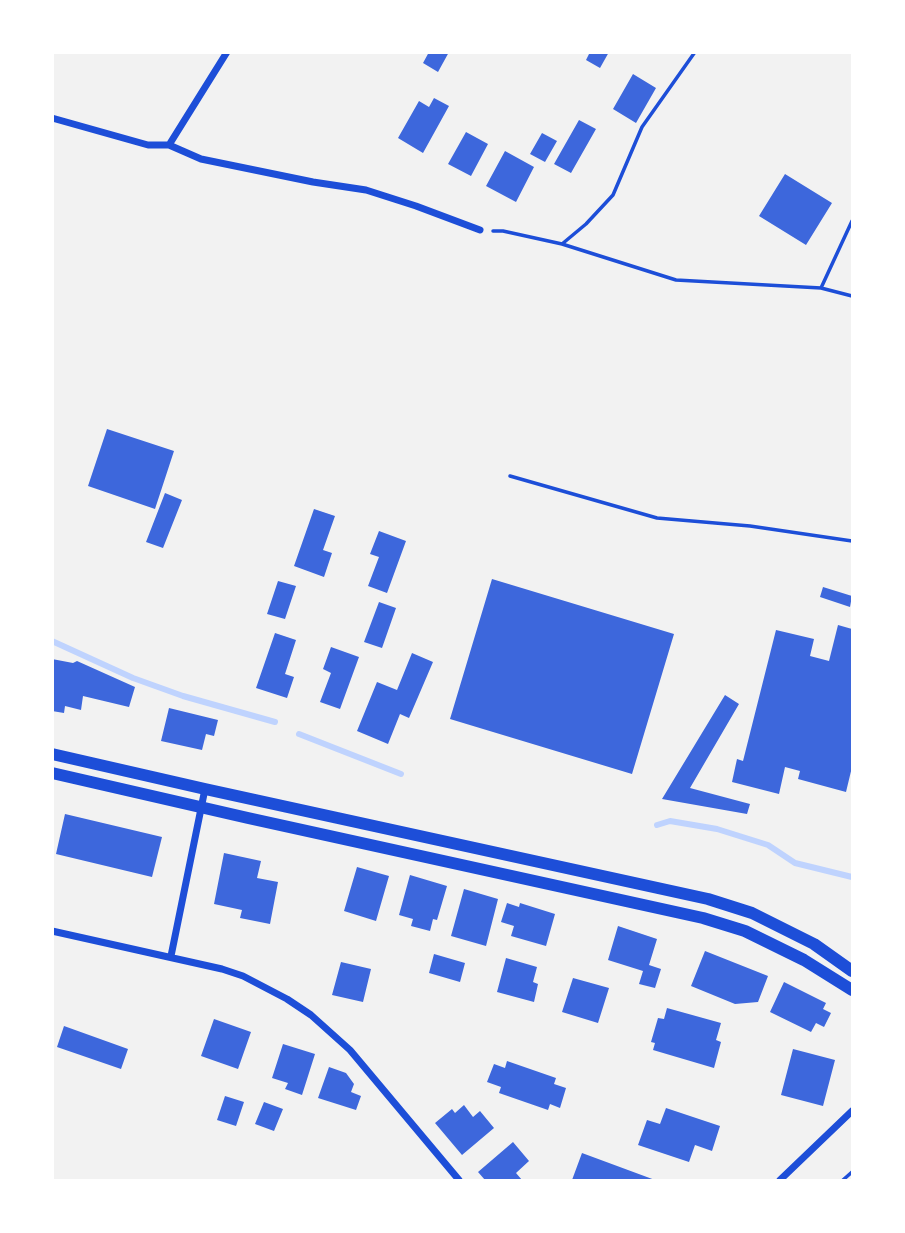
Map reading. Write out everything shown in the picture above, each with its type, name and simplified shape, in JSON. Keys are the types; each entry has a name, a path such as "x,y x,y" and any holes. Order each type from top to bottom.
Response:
{"street":[{"path":"169,145 227,52"},
{"path":"52,118 148,145 169,145 201,159 366,190 480,230"},
{"path":"52,754 708,899 752,913 814,944 852,971"},
{"path":"52,773 703,918 745,931 804,960 852,990"},
{"path":"171,956 205,789"},
{"path":"52,931 222,969 243,976 287,999 311,1015 350,1050 459,1181"},
{"path":"780,1181 852,1111"}],"path":[{"path":"562,244 613,195 642,127 695,52"},
{"path":"821,288 852,221"},
{"path":"480,230 503,231 562,244 676,280 821,288 852,296"},
{"path":"510,476 657,518 750,526 852,541"},
{"path":"843,1181 852,1172"}],"building":[{"path":"429,52 449,52 438,72 423,63"},
{"path":"590,52 609,52 600,68 586,60"},
{"path":"633,74 656,88 636,123 613,109"},
{"path":"434,98 449,106 423,153 398,138 419,101 429,107"},
{"path":"579,120 596,129 571,173 554,164"},
{"path":"466,132 488,144 471,176 448,164"},
{"path":"542,133 557,141 545,162 530,154"},
{"path":"505,151 534,167 516,202 486,186"},
{"path":"785,174 832,203 806,245 759,216"},
{"path":"107,429 174,451 155,509 88,486"},
{"path":"165,493 182,500 163,548 146,542"},
{"path":"314,509 335,516 323,550 332,553 324,577 294,566"},
{"path":"379,531 406,541 387,593 368,586 379,557 370,554"},
{"path":"492,579 674,634 632,774 450,719"},
{"path":"278,581 296,586 285,619 267,614"},
{"path":"823,587 852,596 850,607 820,597"},
{"path":"379,602 396,608 382,648 364,642"},
{"path":"838,625 852,629 852,767 846,792 798,779 800,771 785,767 779,794 732,782 737,759 743,761 776,630 814,639 810,656 829,661"},
{"path":"275,633 296,640 285,674 294,677 287,698 256,688"},
{"path":"331,647 359,657 340,709 320,702 331,673 323,669"},
{"path":"412,653 433,662 409,718 400,714 388,744 357,731 377,682 397,690"},
{"path":"52,659 73,663 77,661 135,687 129,707 83,696 81,710 65,706 64,713 52,711"},
{"path":"725,695 739,704 690,788 750,804 747,814 662,799"},
{"path":"169,708 218,720 214,736 206,734 202,750 161,741"},
{"path":"65,814 162,837 152,877 56,854"},
{"path":"224,853 261,861 257,878 278,882 270,924 240,918 242,910 214,904"},
{"path":"357,867 389,876 376,921 344,911"},
{"path":"410,875 447,886 437,920 433,919 430,931 411,926 413,919 399,915"},
{"path":"464,889 498,899 486,946 451,936"},
{"path":"507,903 519,907 520,903 555,914 546,946 511,936 514,926 501,922"},
{"path":"618,926 657,939 649,965 661,969 655,988 639,984 643,971 608,960"},
{"path":"705,951 768,976 758,1002 735,1004 691,986"},
{"path":"434,954 465,963 460,982 429,973"},
{"path":"506,958 537,967 533,982 538,984 534,1002 497,992"},
{"path":"341,962 371,969 363,1002 332,995"},
{"path":"573,978 609,988 598,1023 562,1012"},
{"path":"784,982 826,1003 823,1009 831,1013 824,1027 816,1023 811,1032 770,1012"},
{"path":"667,1008 721,1023 716,1040 721,1042 714,1068 653,1050 655,1043 651,1042 658,1018 664,1019"},
{"path":"214,1019 251,1032 238,1069 201,1056"},
{"path":"64,1026 128,1049 121,1069 57,1047"},
{"path":"283,1044 315,1054 302,1095 285,1089 288,1083 272,1078"},
{"path":"793,1049 835,1060 823,1106 781,1095"},
{"path":"507,1061 556,1078 554,1084 566,1088 560,1108 550,1104 548,1110 499,1093 501,1087 487,1082 494,1064 505,1068"},
{"path":"329,1067 346,1073 354,1084 351,1092 361,1096 356,1110 318,1098"},
{"path":"225,1096 244,1102 236,1126 217,1120"},
{"path":"264,1102 283,1109 274,1131 255,1124"},
{"path":"464,1105 473,1117 480,1111 494,1128 462,1155 435,1123 452,1109 455,1113"},
{"path":"666,1108 720,1126 712,1151 695,1145 689,1162 638,1145 647,1120 660,1124"},
{"path":"513,1142 529,1161 516,1173 522,1180 485,1180 478,1172"},
{"path":"582,1153 655,1180 572,1180"}],"waterway":[{"path":"52,641 133,678 183,696 275,722"},
{"path":"299,734 401,774"},
{"path":"657,825 670,821 717,829 768,845 795,863 852,877"}]}
